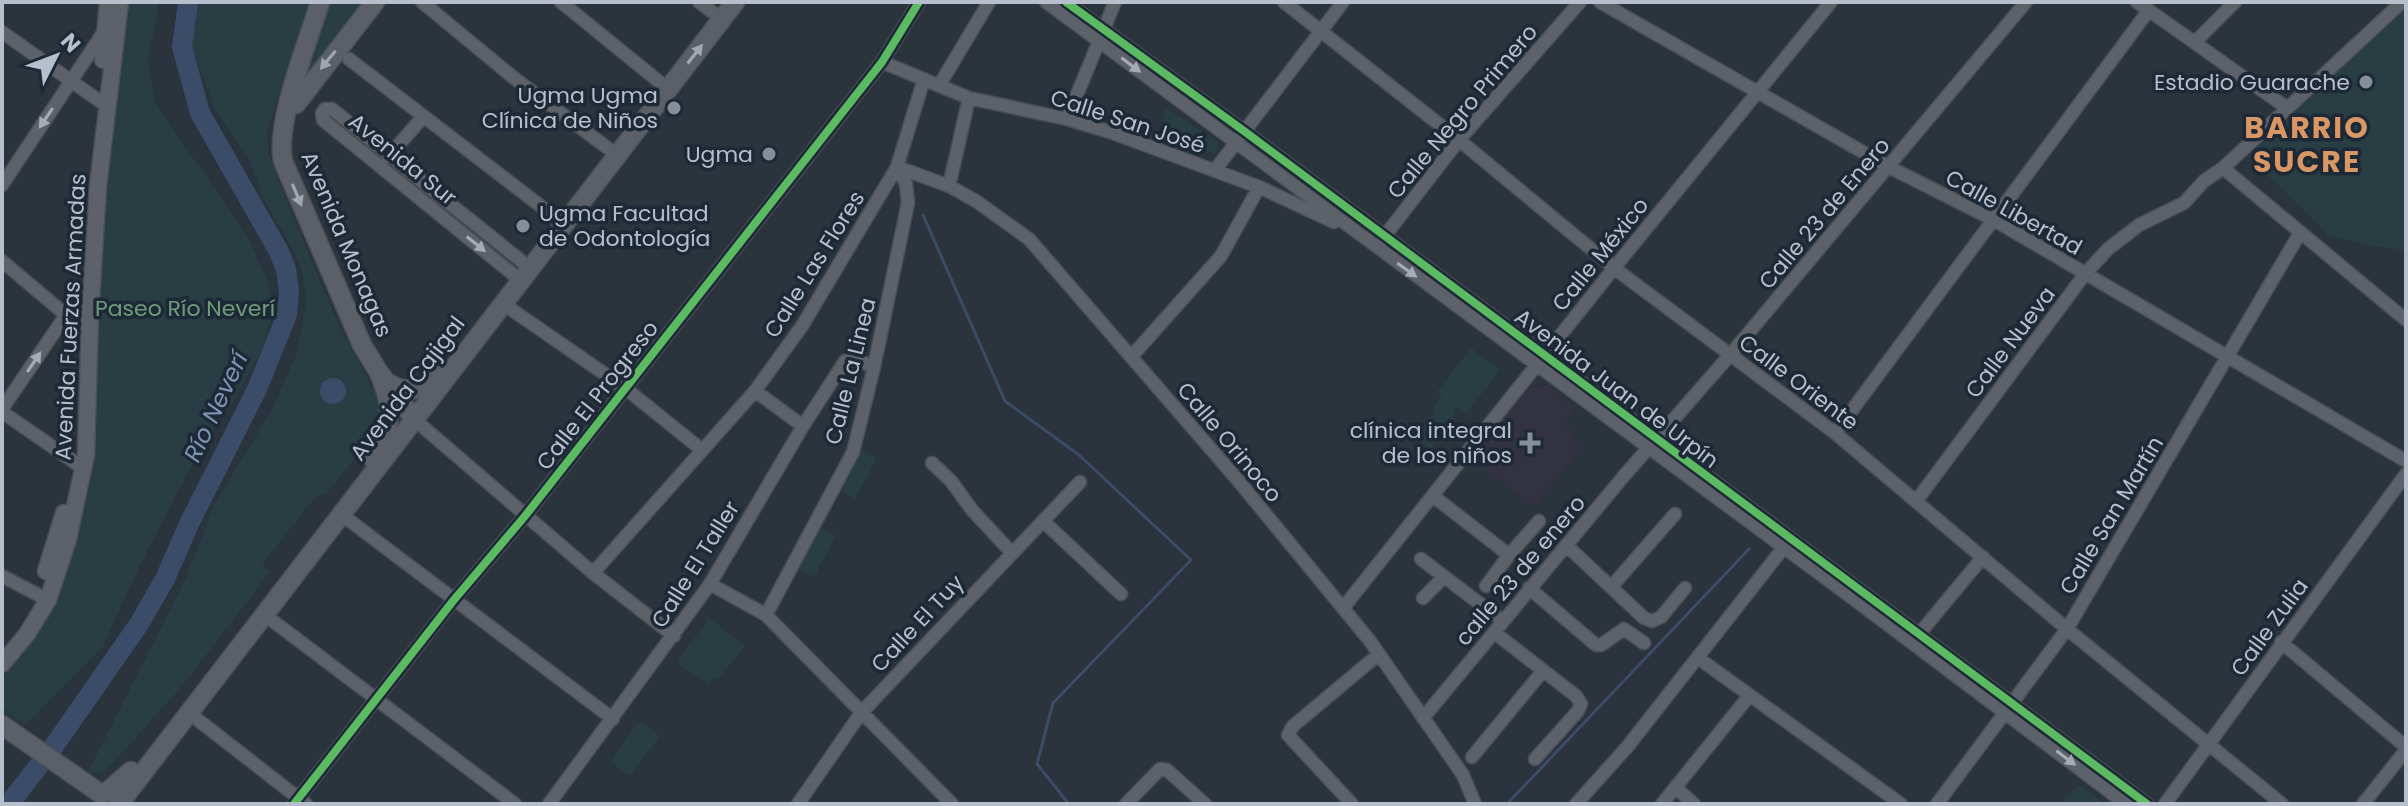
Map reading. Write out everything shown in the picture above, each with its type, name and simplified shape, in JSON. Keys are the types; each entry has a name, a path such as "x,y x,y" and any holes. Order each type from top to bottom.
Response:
{"main road":[{"name":"Avenida Monagas","path":"320,2 284,121 281,144 283,161 349,317 382,376 415,420"},
{"path":"284,121 311,81 375,2"},
{"name":"Avenida Cajigal","path":"119,804 735,2"},
{"path":"382,376 405,391 420,389 447,366 488,322"},
{"name":"Avenida Cajigal","path":"106,804 384,440 390,421 382,376"},
{"path":"2,725 101,794 131,771"}],"street":[{"name":"Avenida Fuerzas Armadas","path":"104,103 108,2"},
{"name":"Avenida Fuerzas Armadas","path":"2,664 27,634 42,598 79,465 79,316 83,246 120,2"},
{"path":"422,2 514,78 617,155"},
{"path":"561,2 668,89"},
{"path":"699,2 722,19"},
{"name":"Calle El Progreso","path":"300,802 453,601 525,516 882,62 919,2"},
{"path":"940,84 989,2"},
{"name":"Avenida Juan de Urpín","path":"1046,2 1244,131 1380,242 2009,708 2147,804"},
{"name":"Avenida Juan de Urpín","path":"1066,2 1101,35 1235,142 1358,233 1380,242"},
{"path":"1067,119 1115,2"},
{"name":"Calle Oriente","path":"1284,2 1614,268 1835,433 2067,629 2282,804"},
{"path":"1215,170 1343,2"},
{"name":"Calle Negro Primero","path":"1380,242 1459,140 1580,2"},
{"name":"Calle Libertad","path":"1600,2 1889,167 1994,220 2406,461"},
{"name":"Calle México","path":"1343,608 1831,2"},
{"name":"Calle 23 de Enero","path":"1652,443 1730,355 2026,2"},
{"path":"2137,2 2287,108"},
{"path":"2195,42 2235,2"},
{"name":"Calle Nueva","path":"1917,500 2085,274 2108,249 2139,225 2184,203 2204,181 2223,168 2402,2"},
{"path":"1835,433 2149,10"},
{"path":"2,185 105,30"},
{"path":"2,32 104,103"},
{"path":"349,59 564,224"},
{"name":"Calle San José","path":"882,62 969,98 1067,119 1215,170 1358,233"},
{"name":"Calle Las Flores","path":"593,573 755,391 802,326 897,167 924,79"},
{"path":"949,186 969,98"},
{"name":"Avenida Sur","path":"325,109 332,109 525,274 323,120 325,109"},
{"path":"388,157 423,117"},
{"name":"Calle Orinoco","path":"897,167 949,186 976,201 1029,239 1343,608 1463,775 1475,804"},
{"name":"Calle La Linea","path":"766,615 853,452 908,203 906,184 897,167"},
{"path":"2223,168 2406,320"},
{"path":"1131,357 1221,256 1259,187"},
{"name":"Calle San Martín","path":"1937,804 2067,629 2300,233"},
{"path":"2,261 79,316 2,411 79,465"},
{"path":"502,303 625,388 702,450"},
{"name":"Calle El Taller","path":"549,804 710,584 845,361 857,360 874,367"},
{"path":"755,391 803,426"},
{"path":"415,420 593,573 674,636"},
{"name":"calle 23 de enero","path":"1423,718 1652,443"},
{"path":"932,463 1011,552"},
{"name":"Calle Zulia","path":"2165,804 2406,474"},
{"name":"Calle El Tuy","path":"798,804 861,713 1080,482"},
{"path":"1433,496 1509,555"},
{"path":"1612,586 1675,514"},
{"path":"342,515 613,719"},
{"path":"1043,521 1121,594"},
{"path":"1486,586 1539,521"},
{"path":"1576,804 1628,746 1787,543"},
{"path":"1566,545 1644,618 1652,621 1661,617 1685,588"},
{"path":"1915,638 1983,557"},
{"path":"1421,559 1496,616"},
{"path":"2,576 42,598"},
{"path":"1423,598 1444,577"},
{"path":"710,584 766,615 952,804"},
{"path":"1529,588 1596,645 1601,645 1624,629 1644,643"},
{"name":"Avenida Fuerzas Armadas","path":"2,648 42,598"},
{"path":"265,615 515,804"},
{"path":"1495,633 1576,696 1581,704 1535,759"},
{"path":"2281,642 2406,748 2363,804"},
{"path":"1352,804 1288,735 1293,726 1379,654"},
{"path":"1698,658 1901,804"},
{"path":"1472,757 1542,672"},
{"path":"1662,804 1749,696"},
{"name":"Avenida Juan de Urpín","path":"2009,708 2126,804"},
{"path":"189,713 300,802"},
{"path":"1126,804 1160,769 1167,770 1205,804"},
{"path":"1676,788 1694,804"}],"shaded area":[{"name":"clínica integral de los niños","path":"1549,385 1576,408 1564,424 1576,434 1572,440 1582,447 1535,507 1471,459 1528,388"}],"green space":[{"name":"Paseo Río Neverí","path":"128,2 159,2 148,62 155,103 247,235 268,282 274,312 262,350 231,406 204,442 143,559 102,648 26,725 2,708 2,680 56,607 74,548 97,428 97,322 103,195 116,114"},
{"path":"196,2 309,2 266,135 270,159 340,328 379,400 380,415 373,436 327,493 315,497 262,565 270,572 183,685 105,772 87,774 185,580 214,505 270,413 295,358 306,308 303,274 293,249 264,201 248,157 215,110 192,47"},
{"path":"327,2 363,2 302,81"},
{"name":"Estadio Guarache","path":"2406,8 2406,250 2371,246 2330,236 2248,156"},
{"path":"1166,108 1220,143 1215,153 1157,141"},
{"path":"1471,348 1500,370 1466,414 1456,407 1454,410 1457,413 1430,449 1415,437 1435,411 1432,408 1442,396 1437,392"},
{"path":"862,450 877,458 855,499 840,491"},
{"path":"820,528 836,536 814,577 799,569"},
{"path":"709,618 745,645 717,681 713,678 708,685 677,662"},
{"path":"639,721 660,736 630,776 610,762"},
{"path":"2079,785 2105,804 2061,804"}],"water":[{"path":"333,378 342,382 346,391 342,400 333,404 324,400 320,391 324,382"}],"waterway":[{"name":"Río Neverí","path":"9,804 54,746 139,624 165,579 257,389 287,315 289,292 286,269 278,250 200,113 182,47 188,2"},
{"path":"923,215 1005,401 1079,455 1191,560 1053,703 1037,764 1069,804"},
{"path":"1507,804 1749,549"}],"cycle path":[{"path":"294,804 882,62 919,2"},
{"path":"1066,2 1244,131 2147,804"}],"place":[{"name":"Estadio Guarache","path":"2366,82"},
{"name":"Ugma Ugma Clínica de Niños","path":"674,108"},
{"name":"Ugma","path":"769,154"},
{"name":"Ugma Facultad de Odontología","path":"523,226"},
{"name":"clínica integral de los niños","path":"1530,443"}],"district":[{"name":"BARRIO SUCRE","path":"2307,145"}]}
